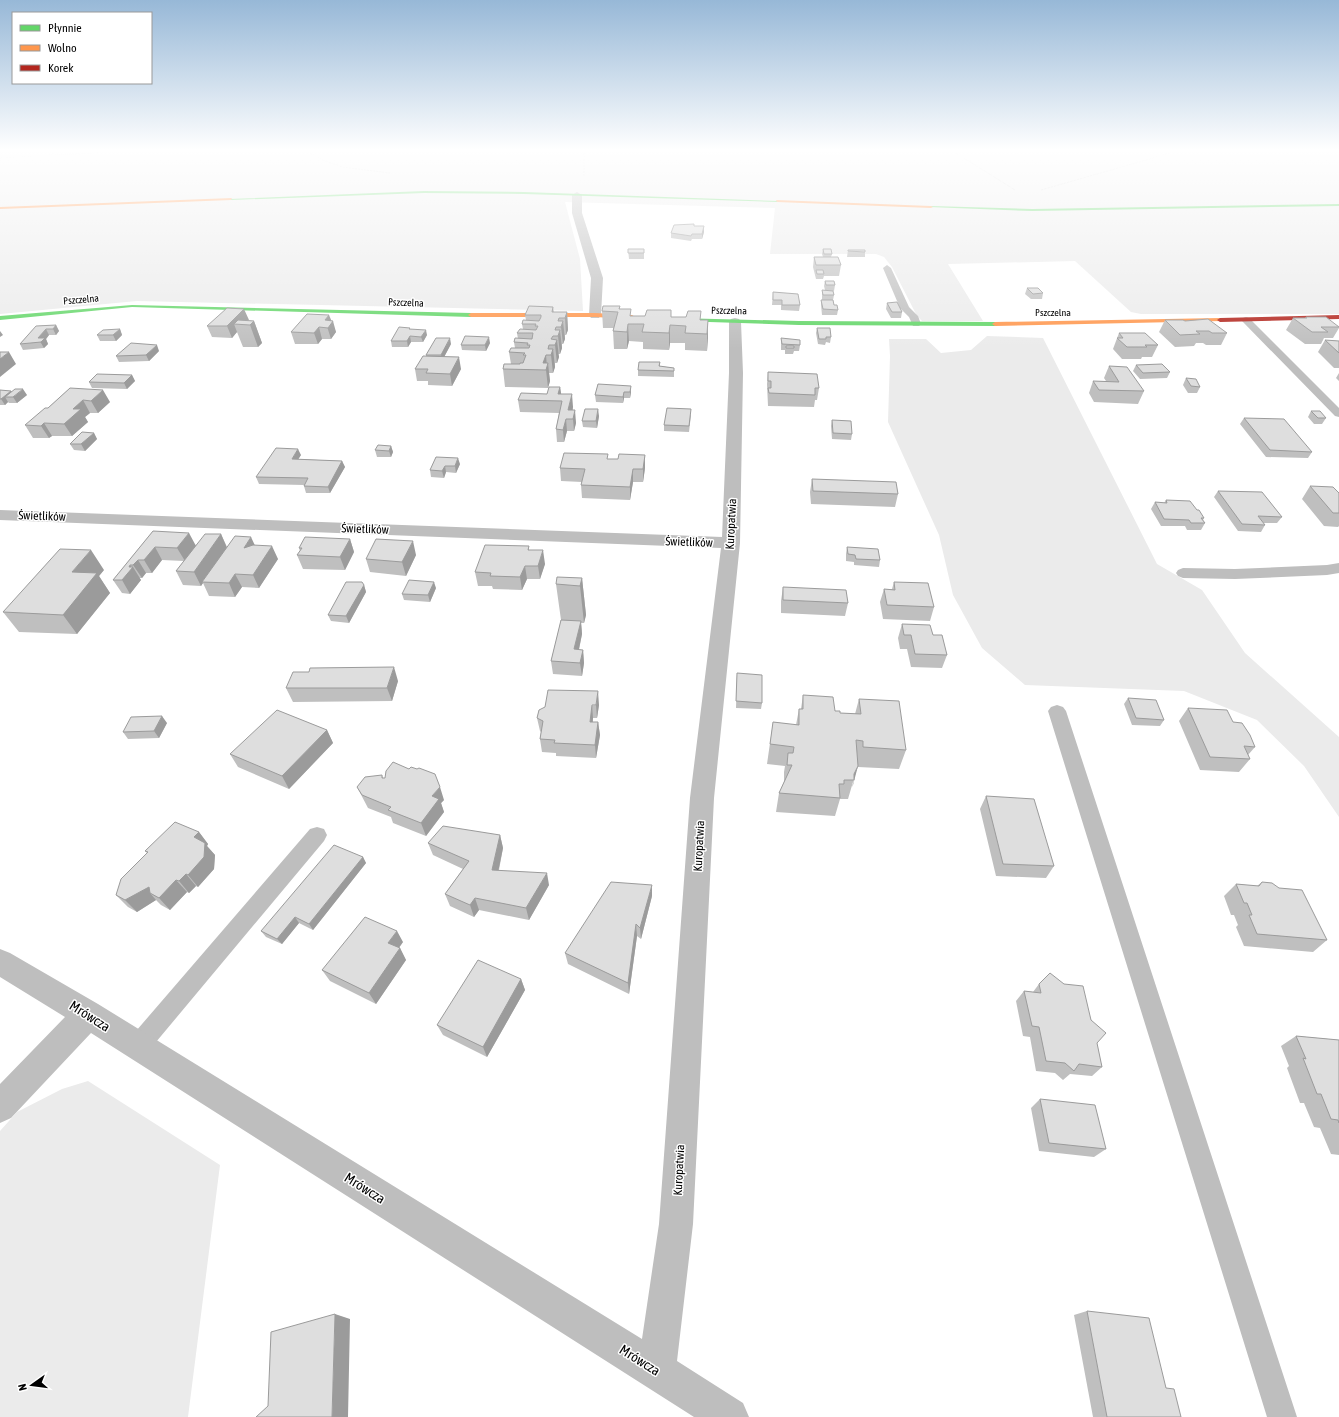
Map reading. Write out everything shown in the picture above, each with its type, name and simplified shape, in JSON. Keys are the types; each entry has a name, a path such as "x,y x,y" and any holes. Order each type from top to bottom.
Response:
{"street":[{"path":"578,216 597,278 595,315"},
{"name":"Pszczelna","path":"0,318 132,306 507,316 595,315 642,318"},
{"name":"Pszczelna","path":"665,319 735,322 916,324 1246,320 1339,317"},
{"name":"Kuropatwia","path":"657,1370 676,1224 702,798 731,543 736,373 735,322"},
{"name":"Świetlików","path":"0,515 731,543"},
{"name":"Mrówcza","path":"0,962 88,1014 657,1370 729,1417"},
{"path":"0,1107 88,1014"}],"lane":[{"path":"887,268 905,308 913,316 916,324"},
{"path":"1246,320 1339,414"},
{"path":"1183,573 1235,574 1327,570 1339,568"},
{"path":"1057,711 1282,1417"},
{"path":"138,1046 317,835"}],"shaded area":[{"path":"0,216 569,216 580,259 583,311 137,301 0,314"},
{"path":"774,216 1339,216 1339,314 1141,314 1131,312 1075,261 948,264 983,321 922,321 917,316 892,267 884,257 876,254 770,254"},
{"path":"987,336 1043,338 1157,564 1202,590 1245,653 1339,737 1339,817 1304,766 1257,720 1184,691 1025,685 982,648 953,595 939,535 888,422 890,356 889,339 926,339 941,353 971,350"},
{"path":"88,1081 220,1165 188,1417 0,1417 0,1131 17,1112 62,1089"}],"building":[{"path":"694,224 694,226 704,226 702,234 692,234 691,236 671,233 674,225"},
{"path":"628,249 644,249 644,253 628,253"},
{"path":"823,249 831,249 832,254 824,254"},
{"path":"865,250 865,252 848,251"},
{"path":"814,257 838,257 841,265 816,265"},
{"path":"816,270 823,270 824,274 817,274"},
{"path":"825,281 834,281 835,285 826,285"},
{"path":"1027,288 1038,288 1043,293 1033,294"},
{"path":"822,290 833,291 834,295 823,295"},
{"path":"773,292 798,294 800,305 782,305 782,300 773,300"},
{"path":"821,300 833,300 834,305 837,305 838,310 823,309"},
{"path":"897,302 902,312 892,312 887,303"},
{"path":"529,306 553,307 552,312 567,312 565,318 559,318 558,321 563,321 561,327 556,327 555,330 560,330 558,336 553,336 551,339 557,340 555,345 549,345 548,349 553,349 551,355 546,355 543,363 548,363 546,370 503,369 504,364 523,363 526,355 523,355 525,353 509,352 511,348 529,348 530,345 527,345 528,343 514,342 515,338 532,339 533,333 517,333 520,329 536,330 538,326 535,326 536,324 522,324 523,320 539,321 541,317 541,315 525,315"},
{"path":"603,306 620,306 619,309 631,309 630,316 645,316 647,310 671,310 671,317 686,317 688,311 701,311 700,320 708,320 707,334 685,333 686,326 670,325 669,333 642,332 644,324 628,324 627,332 613,331 618,312 602,311"},
{"path":"227,308 244,309 227,326 207,326"},
{"path":"307,314 329,315 325,320 333,321 328,328 319,327 314,333 291,332"},
{"path":"1306,317 1326,317 1339,327 1321,327 1328,332 1312,332 1293,318 1307,318"},
{"path":"1208,319 1227,333 1196,331 1200,334 1180,335 1165,320 1185,321"},
{"path":"238,320 254,321 250,325 234,324"},
{"path":"56,325 53,329 46,329 38,338 45,338 41,342 20,344 36,326"},
{"path":"399,327 426,330 421,337 410,336 407,341 391,341"},
{"path":"817,328 830,328 831,337 819,339"},
{"path":"120,329 113,335 97,335 103,330"},
{"path":"1119,333 1145,333 1158,345 1145,345 1147,347 1127,347 1117,338 1123,338"},
{"path":"465,336 489,337 485,345 461,345"},
{"path":"436,338 450,338 441,355 426,355"},
{"path":"781,338 800,340 800,345 782,344"},
{"path":"1325,340 1339,341 1339,353"},
{"path":"131,343 157,345 146,355 116,356"},
{"path":"786,346 794,346 794,348 786,348"},
{"path":"0,352 9,352 0,359"},
{"path":"423,356 459,357 450,374 426,373 428,369 415,369"},
{"path":"639,362 660,362 659,366 674,368 674,371 638,370"},
{"path":"1162,364 1170,372 1143,373 1136,365"},
{"path":"1109,366 1127,367 1144,391 1099,390 1093,381 1119,382"},
{"path":"768,372 817,374 819,388 815,388 815,395 769,393 768,388 771,388 771,381 768,381"},
{"path":"97,374 132,375 124,383 89,382"},
{"path":"1186,378 1196,379 1200,387 1191,386"},
{"path":"598,384 631,386 630,392 624,392 623,397 595,395"},
{"path":"549,387 560,387 558,394 572,394 568,410 575,410 573,419 566,419 563,430 556,429 562,401 518,400 521,393 547,394"},
{"path":"70,388 103,390 91,401 83,400 73,409 81,409 64,424 44,423 41,426 25,425 45,408 48,408"},
{"path":"15,389 23,389 13,397 5,397"},
{"path":"0,390 11,391 0,399"},
{"path":"667,408 691,409 689,426 664,425"},
{"path":"585,409 598,409 596,421 582,421"},
{"path":"1311,411 1320,411 1326,418 1318,418"},
{"path":"1244,418 1284,419 1312,452 1270,450"},
{"path":"832,420 851,421 852,434 833,433"},
{"path":"82,432 94,433 81,444 70,444"},
{"path":"378,445 391,446 389,451 375,450"},
{"path":"276,448 298,449 292,459 342,461 328,487 304,486 308,478 256,477"},
{"path":"564,453 608,454 607,459 618,459 619,454 645,455 643,469 633,469 630,487 581,485 585,469 560,468"},
{"path":"436,457 458,458 455,466 445,466 442,471 430,470"},
{"path":"812,479 896,482 898,494 813,491"},
{"path":"1310,486 1333,487 1339,493 1339,513 1333,513"},
{"path":"1218,491 1262,492 1282,517 1258,516 1265,525 1242,524"},
{"path":"1166,500 1190,501 1197,510 1199,510 1204,518 1201,518 1205,523 1191,523 1189,520 1164,519 1155,502 1167,503"},
{"path":"153,531 189,533 177,548 155,547 144,560 138,560 133,565 130,565 129,567 133,567 122,580 113,580"},
{"path":"205,534 221,534 194,572 176,571"},
{"path":"235,536 251,537 244,548 253,545 272,546 253,575 235,574 229,583 202,582"},
{"path":"305,537 350,539 340,557 297,555 302,548 299,548"},
{"path":"376,539 413,541 402,562 366,559"},
{"path":"485,545 529,546 528,550 543,550 538,566 525,566 520,577 490,576 491,573 475,572"},
{"path":"847,547 878,549 880,560 856,559 855,555 848,554"},
{"path":"60,549 91,550 72,572 97,573 63,615 3,612"},
{"path":"557,577 582,578 580,586 556,584"},
{"path":"409,580 434,582 428,595 402,594"},
{"path":"346,582 362,582 364,585 346,616 328,615"},
{"path":"894,582 928,583 934,607 887,605 884,589 895,590"},
{"path":"783,587 846,590 848,603 783,600"},
{"path":"561,620 581,621 574,649 583,650 580,663 551,661"},
{"path":"902,624 930,625 933,635 942,635 947,655 915,654 911,635 904,635"},
{"path":"394,667 387,688 286,688 293,672 309,672 310,668"},
{"path":"737,673 762,675 762,703 736,701"},
{"path":"548,690 598,691 596,705 592,705 590,722 598,722 595,745 554,743 555,740 540,739 543,721 537,718 539,710 545,707"},
{"path":"803,695 833,697 835,711 840,711 840,713 861,714 859,699 899,701 906,750 863,747 863,741 856,740 858,766 854,774 854,780 844,780 844,784 839,784 840,798 779,793 792,765 787,765 788,753 793,753 794,747 770,744 773,722 799,725 799,709 803,709"},
{"path":"1128,698 1156,700 1164,720 1136,718"},
{"path":"1188,708 1227,710 1233,722 1242,723 1250,735 1255,747 1244,746 1250,759 1210,757"},
{"path":"277,710 327,730 282,776 230,754"},
{"path":"162,716 154,731 123,732 131,717"},
{"path":"393,762 409,769 411,767 417,769 419,768 435,774 440,787 432,796 439,799 421,823 388,810 391,807 362,795 357,787 365,777 382,775 382,778 385,778 386,771"},
{"path":"986,796 1034,799 1054,866 1003,864"},
{"path":"175,822 199,832 194,837 205,843 204,857 188,875 186,874 179,881 176,880 159,898 150,893 149,887 125,900 116,895 121,879 148,852 145,851"},
{"path":"443,826 500,835 492,870 547,873 526,908 475,898 470,905 445,894 469,861 428,843"},
{"path":"334,845 363,857 309,924 295,917 277,939 261,931"},
{"path":"611,882 652,885 640,928 636,924 628,983 565,953"},
{"path":"1262,882 1272,883 1279,888 1302,890 1327,940 1257,934 1249,915 1252,915 1247,903 1244,903 1236,884 1259,886"},
{"path":"365,917 397,931 388,943 400,948 369,993 322,970"},
{"path":"478,960 521,979 483,1047 437,1025"},
{"path":"1050,973 1064,984 1083,986 1091,1020 1106,1033 1097,1043 1102,1067 1079,1064 1074,1071 1065,1063 1046,1061 1039,1027 1032,1026 1024,991 1041,993 1039,984"},
{"path":"1296,1036 1339,1040 1339,1123 1338,1120 1331,1119 1321,1094 1317,1094 1303,1058 1306,1059"},
{"path":"1040,1099 1095,1105 1106,1149 1049,1143"},
{"path":"1087,1311 1149,1318 1166,1388 1174,1389 1181,1417 1107,1417"},
{"path":"335,1314 332,1417 256,1417 268,1406 271,1332"}],"traffic: fast":[{"path":"0,318 132,306 471,315"},
{"path":"678,319 799,323 995,324"}],"traffic: slow":[{"path":"471,315 595,315 632,317"},
{"path":"995,324 1220,320"}],"traffic: jam":[{"path":"1220,320 1339,317"}]}
